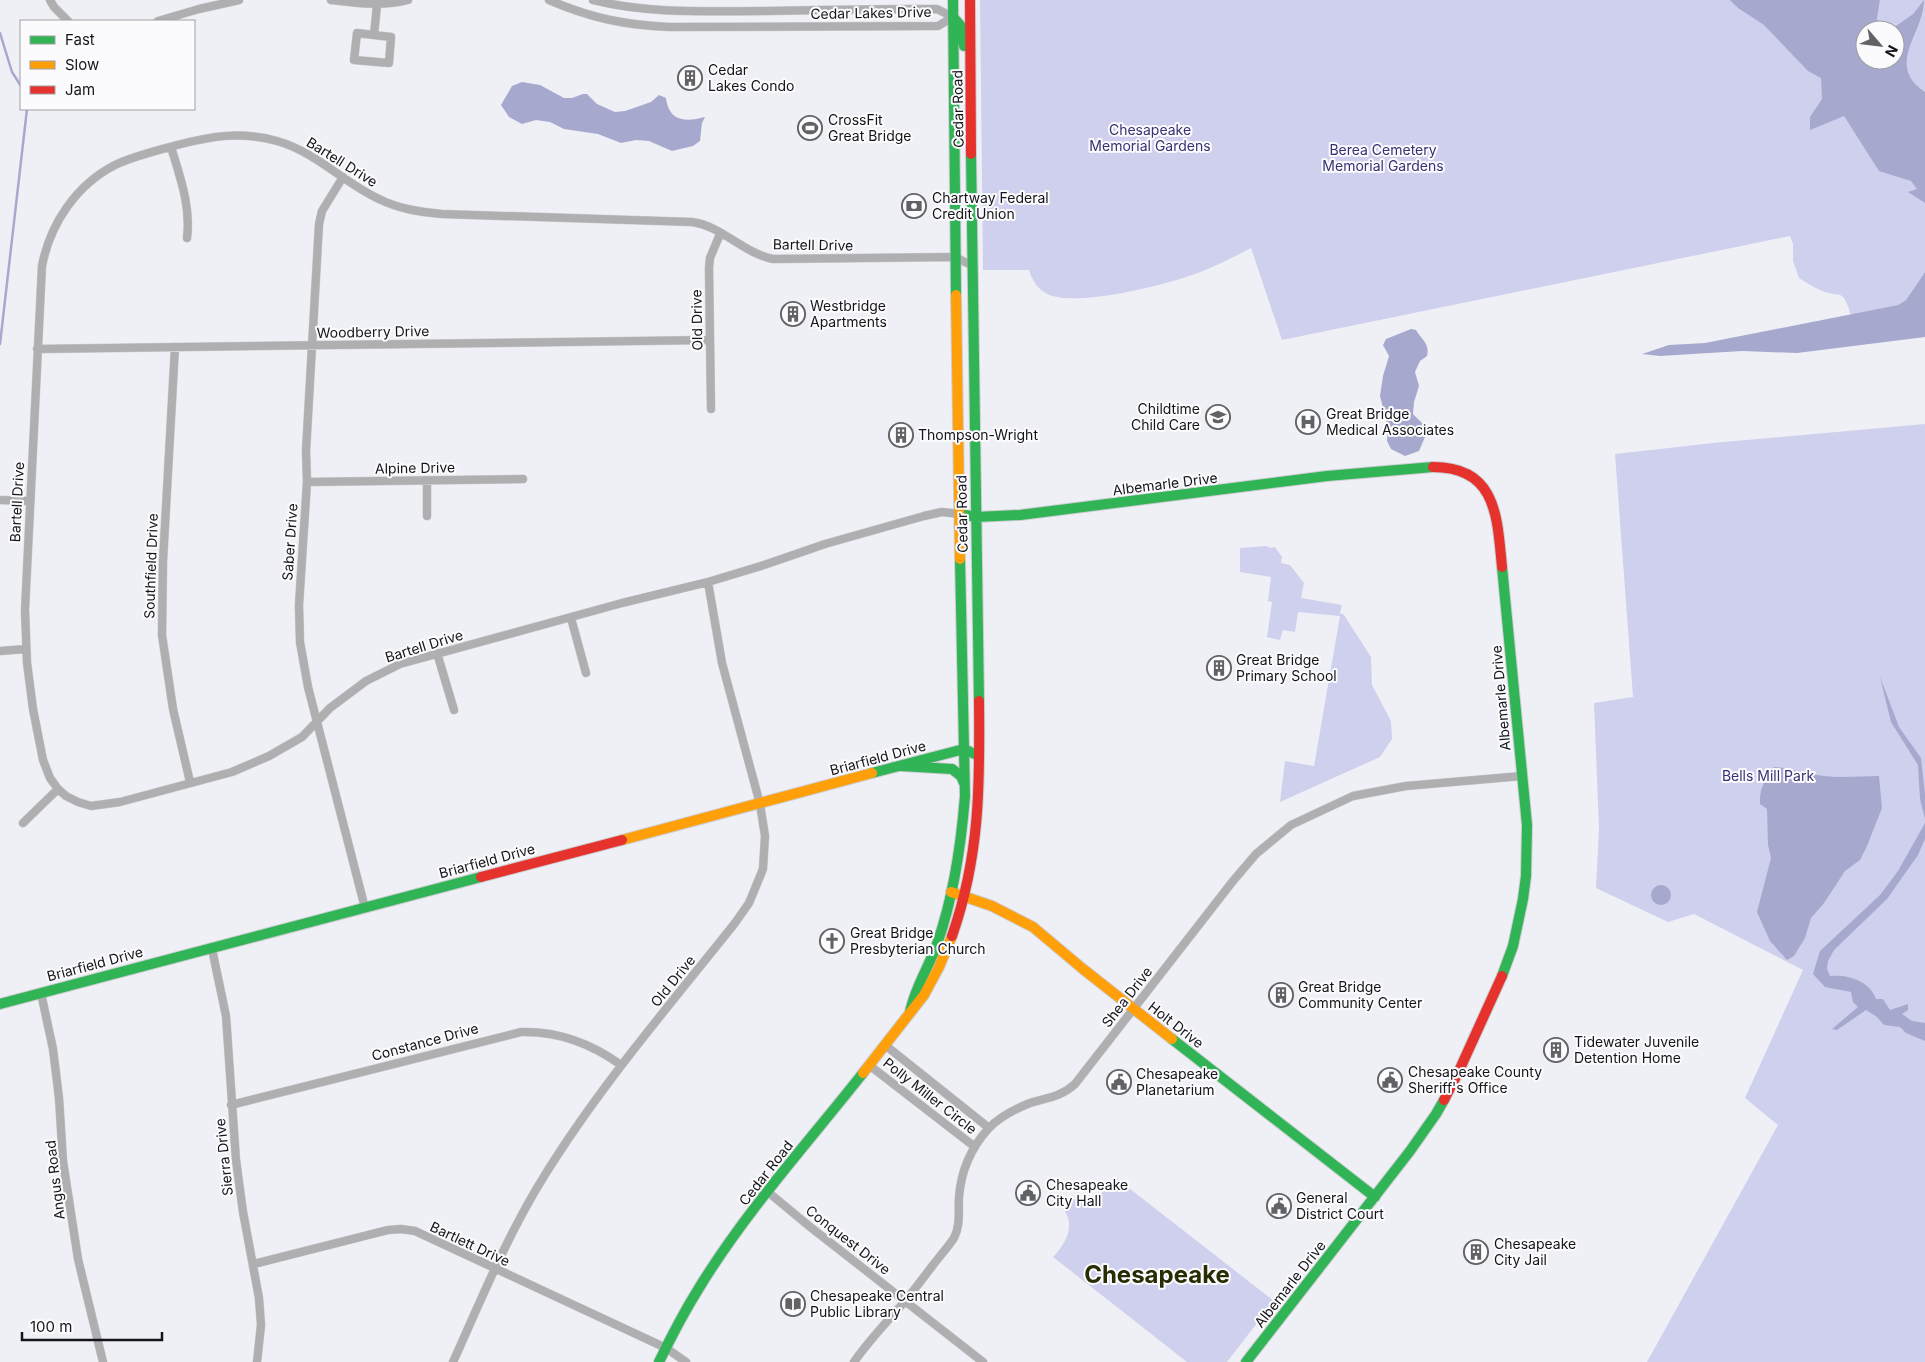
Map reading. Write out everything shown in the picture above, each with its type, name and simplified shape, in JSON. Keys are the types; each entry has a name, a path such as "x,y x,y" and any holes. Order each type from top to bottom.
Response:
{"street":[{"path":"50,0 67,20"},
{"path":"161,20 239,0"},
{"path":"331,0 377,5 408,0"},
{"name":"Cedar Lakes Drive","path":"549,0 599,18 632,26 669,28 938,26 953,17"},
{"name":"Cedar Lakes Drive","path":"593,0 638,9 708,12 936,9 953,17"},
{"name":"Cedar Road","path":"910,1012 912,999 938,943 951,892 961,842 964,784 957,427 953,0"},
{"path":"963,0 953,17 960,22 963,32 964,118 972,157"},
{"name":"Cedar Road","path":"659,1362 708,1275 768,1192 919,1003 932,982 953,935 972,867 978,822 979,756 970,0"},
{"path":"374,35 377,5"},
{"path":"357,33 374,35 392,36 389,64 354,60 357,33"},
{"name":"Bartell Drive","path":"960,514 942,512 924,516 825,544 708,582 400,664 366,681 330,708 302,737 269,756 232,772 100,806 78,802 66,796 50,778 44,760 32,709 26,649 25,587 43,260 52,231 64,210 96,177 114,166 170,147 219,136 261,138 278,141 298,149 378,199 409,210 692,222 705,225 757,255 773,259 956,257 973,266"},
{"path":"170,147 188,206 187,238"},
{"name":"Saber Drive","path":"343,177 322,211 320,218 306,451 307,482 300,566 299,629 304,665 365,908"},
{"name":"Old Drive","path":"711,409 709,268 710,258 720,234"},
{"name":"Woodberry Drive","path":"37,349 709,340"},
{"name":"Southfield Drive","path":"175,347 163,561 162,635 173,709 190,782"},
{"name":"Albemarle Drive","path":"960,514 976,517 1020,515 1327,476 1435,467 1449,468 1471,474 1487,489 1491,496 1497,514 1527,825 1526,876 1519,923 1508,962 1458,1072 1436,1114 1375,1197 1246,1362"},
{"name":"Alpine Drive","path":"307,482 523,479"},
{"path":"427,481 427,516"},
{"path":"0,500 29,501"},
{"name":"Old Drive","path":"453,1362 495,1269 542,1179 570,1136 622,1066 749,904 763,869 765,849 760,804 722,663 708,582"},
{"path":"570,618 586,673"},
{"path":"0,651 26,649"},
{"path":"437,653 454,710"},
{"path":"964,749 979,756"},
{"name":"Briarfield Drive","path":"0,1004 964,749"},
{"path":"901,766 950,769 961,776 964,784"},
{"name":"Shea Drive","path":"854,1362 953,1240 960,1217 961,1180 967,1161 989,1128 1011,1111 1054,1097 1068,1090 1134,1009 1232,881 1256,854 1291,825 1353,796 1406,786 1522,776"},
{"path":"23,823 58,789"},
{"name":"Holt Drive","path":"951,892 1007,913 1033,928 1375,1197"},
{"name":"Sierra Drive","path":"212,949 226,1016 231,1105 243,1212 254,1264 261,1325 257,1362"},
{"name":"Angus Road","path":"41,993 53,1048 59,1098 63,1161 78,1259 104,1362"},
{"name":"Constance Drive","path":"231,1105 521,1032 548,1034 570,1039 601,1052 622,1066"},
{"name":"Polly Miller Circle","path":"885,1045 989,1128"},
{"name":"Polly Miller Circle","path":"869,1065 975,1147"},
{"name":"Conquest Drive","path":"768,1192 984,1362"},
{"name":"Bartlett Drive","path":"254,1264 388,1230 415,1231 666,1348 686,1362"}],"green space":[{"name":"Berea Cemetery Memorial Gardens","path":"980,0 1738,0 1812,61 1925,189 1914,195 1925,203 1925,272 1906,300 1898,305 1851,315 1843,297 1820,290 1799,278 1793,261 1793,244 1790,236 1282,340 1251,248 1207,269 1139,290 1094,297 1056,297 1039,288 1029,270 983,270"},
{"path":"1880,0 1925,0 1925,92 1913,82 1908,71 1907,60 1923,13 1924,1 1913,14 1904,20 1877,19"},
{"name":"Bells Mill Park","path":"1925,424 1925,1362 1647,1362 1778,1125 1745,1098 1803,970 1694,914 1668,922 1596,888 1599,828 1594,703 1633,697 1615,454 1713,443"},
{"path":"1267,546 1270,548 1275,547 1282,557 1281,563 1290,565 1304,583 1301,598 1342,605 1340,613 1344,615 1371,657 1372,685 1391,721 1392,739 1380,757 1280,802 1285,761 1314,766 1340,616 1298,612 1295,632 1283,630 1280,640 1267,637 1272,602 1268,601 1271,577 1240,572 1240,548"},
{"path":"1116,1178 1274,1301 1227,1362 1187,1362 1053,1257 1062,1246 1068,1233 1069,1221 1063,1207 1066,1199 1083,1200 1093,1198 1106,1189"}],"shaded area":[{"path":"1730,0 1880,0 1878,20 1855,20 1855,70 1905,70 1904,20 1913,14 1924,0 1923,12 1907,60 1908,71 1913,82 1925,92 1925,203 1908,192 1917,189 1911,181 1879,171 1844,116 1810,130 1810,117 1822,99 1821,78 1808,71 1764,25 1738,8"},
{"path":"522,82 540,85 564,98 587,94 597,104 615,112 625,111 651,102 659,95 666,98 671,112 675,116 685,120 705,117 702,123 700,141 693,146 672,151 649,141 636,140 621,143 598,134 564,129 550,122 536,120 522,124 509,117 501,105 512,86"},
{"path":"1925,272 1925,337 1797,353 1742,351 1660,356 1642,354 1669,345 1705,343 1898,305 1906,300"},
{"path":"1411,329 1416,330 1425,342 1428,352 1427,356 1420,361 1415,372 1419,386 1414,402 1413,414 1422,423 1425,437 1419,451 1405,456 1391,449 1387,441 1388,427 1380,396 1389,356 1383,345 1386,339"},
{"path":"1880,677 1899,727 1921,758 1925,794 1925,819 1920,799 1918,765 1891,722"},
{"path":"1774,767 1824,776 1879,776 1882,808 1860,860 1845,871 1824,903 1811,918 1805,938 1794,956 1787,960 1770,941 1757,912 1771,858 1768,845 1767,809 1760,804 1760,794 1765,780"},
{"path":"1925,823 1925,839 1918,855 1887,899 1834,950 1828,961 1827,969 1830,976 1844,976 1864,983 1876,999 1883,999 1890,1010 1908,1004 1908,1010 1902,1014 1912,1021 1925,1023 1925,1041 1906,1033 1900,1027 1884,1025 1877,1017 1866,1010 1837,1030 1832,1029 1858,1007 1853,1002 1851,992 1825,987 1813,974 1820,951 1880,895 1898,871"},
{"path":"1661,885 1668,888 1671,895 1668,902 1661,905 1654,902 1651,895 1654,888"}],"waterway":[{"path":"0,33 12,72 20,84"},
{"path":"0,344 27,110"}],"traffic: fast":[{"path":"953,0 956,295"},
{"path":"953,17 961,26 964,46"},
{"path":"971,154 979,701"},
{"path":"960,514 976,517 1020,515 1327,476 1433,467"},
{"path":"910,1012 915,994 934,952 943,926 956,871 961,833 965,796 960,559"},
{"path":"1502,567 1527,825 1526,876 1523,899 1513,946 1502,976"},
{"path":"872,773 964,749 979,756"},
{"path":"901,766 952,769 961,776 964,783"},
{"path":"0,1004 481,877"},
{"path":"1172,1039 1375,1197"},
{"path":"659,1362 693,1297 717,1260 778,1178 863,1073"},
{"path":"1246,1362 1410,1151 1444,1100"}],"traffic: slow":[{"path":"956,295 960,559"},
{"path":"622,840 872,773"},
{"path":"951,892 992,906 1033,927 1172,1039"},
{"path":"863,1073 924,995 939,967 952,936"}],"traffic: jam":[{"path":"970,0 971,154"},
{"path":"1433,467 1454,469 1470,476 1482,485 1490,498 1495,513 1502,567"},
{"path":"952,936 961,906 973,849 978,791 979,701"},
{"path":"481,877 622,840"},
{"path":"1444,1100 1502,976"}],"place":[{"name":"Cedar Lakes Condo","path":"690,78"},
{"name":"CrossFit Great Bridge","path":"810,128"},
{"name":"Chartway Federal Credit Union","path":"914,206"},
{"name":"Westbridge Apartments","path":"793,314"},
{"name":"Childtime Child Care","path":"1218,417"},
{"name":"Great Bridge Medical Associates","path":"1308,422"},
{"name":"Thompson-Wright","path":"901,435"},
{"name":"Great Bridge Primary School","path":"1219,668"},
{"name":"Great Bridge Presbyterian Church","path":"832,941"},
{"name":"Great Bridge Community Center","path":"1281,995"},
{"name":"Tidewater Juvenile Detention Home","path":"1556,1050"},
{"name":"Chesapeake County Sheriff's Office","path":"1390,1080"},
{"name":"Chesapeake Planetarium","path":"1119,1082"},
{"name":"Chesapeake City Hall","path":"1028,1193"},
{"name":"General District Court","path":"1279,1206"},
{"name":"Chesapeake City Jail","path":"1476,1252"},
{"name":"Chesapeake Central Public Library","path":"793,1304"}],"district":[{"name":"Chesapeake","path":"1157,1275"}],"park label":[{"name":"Chesapeake Memorial Gardens","path":"1150,138"}]}
